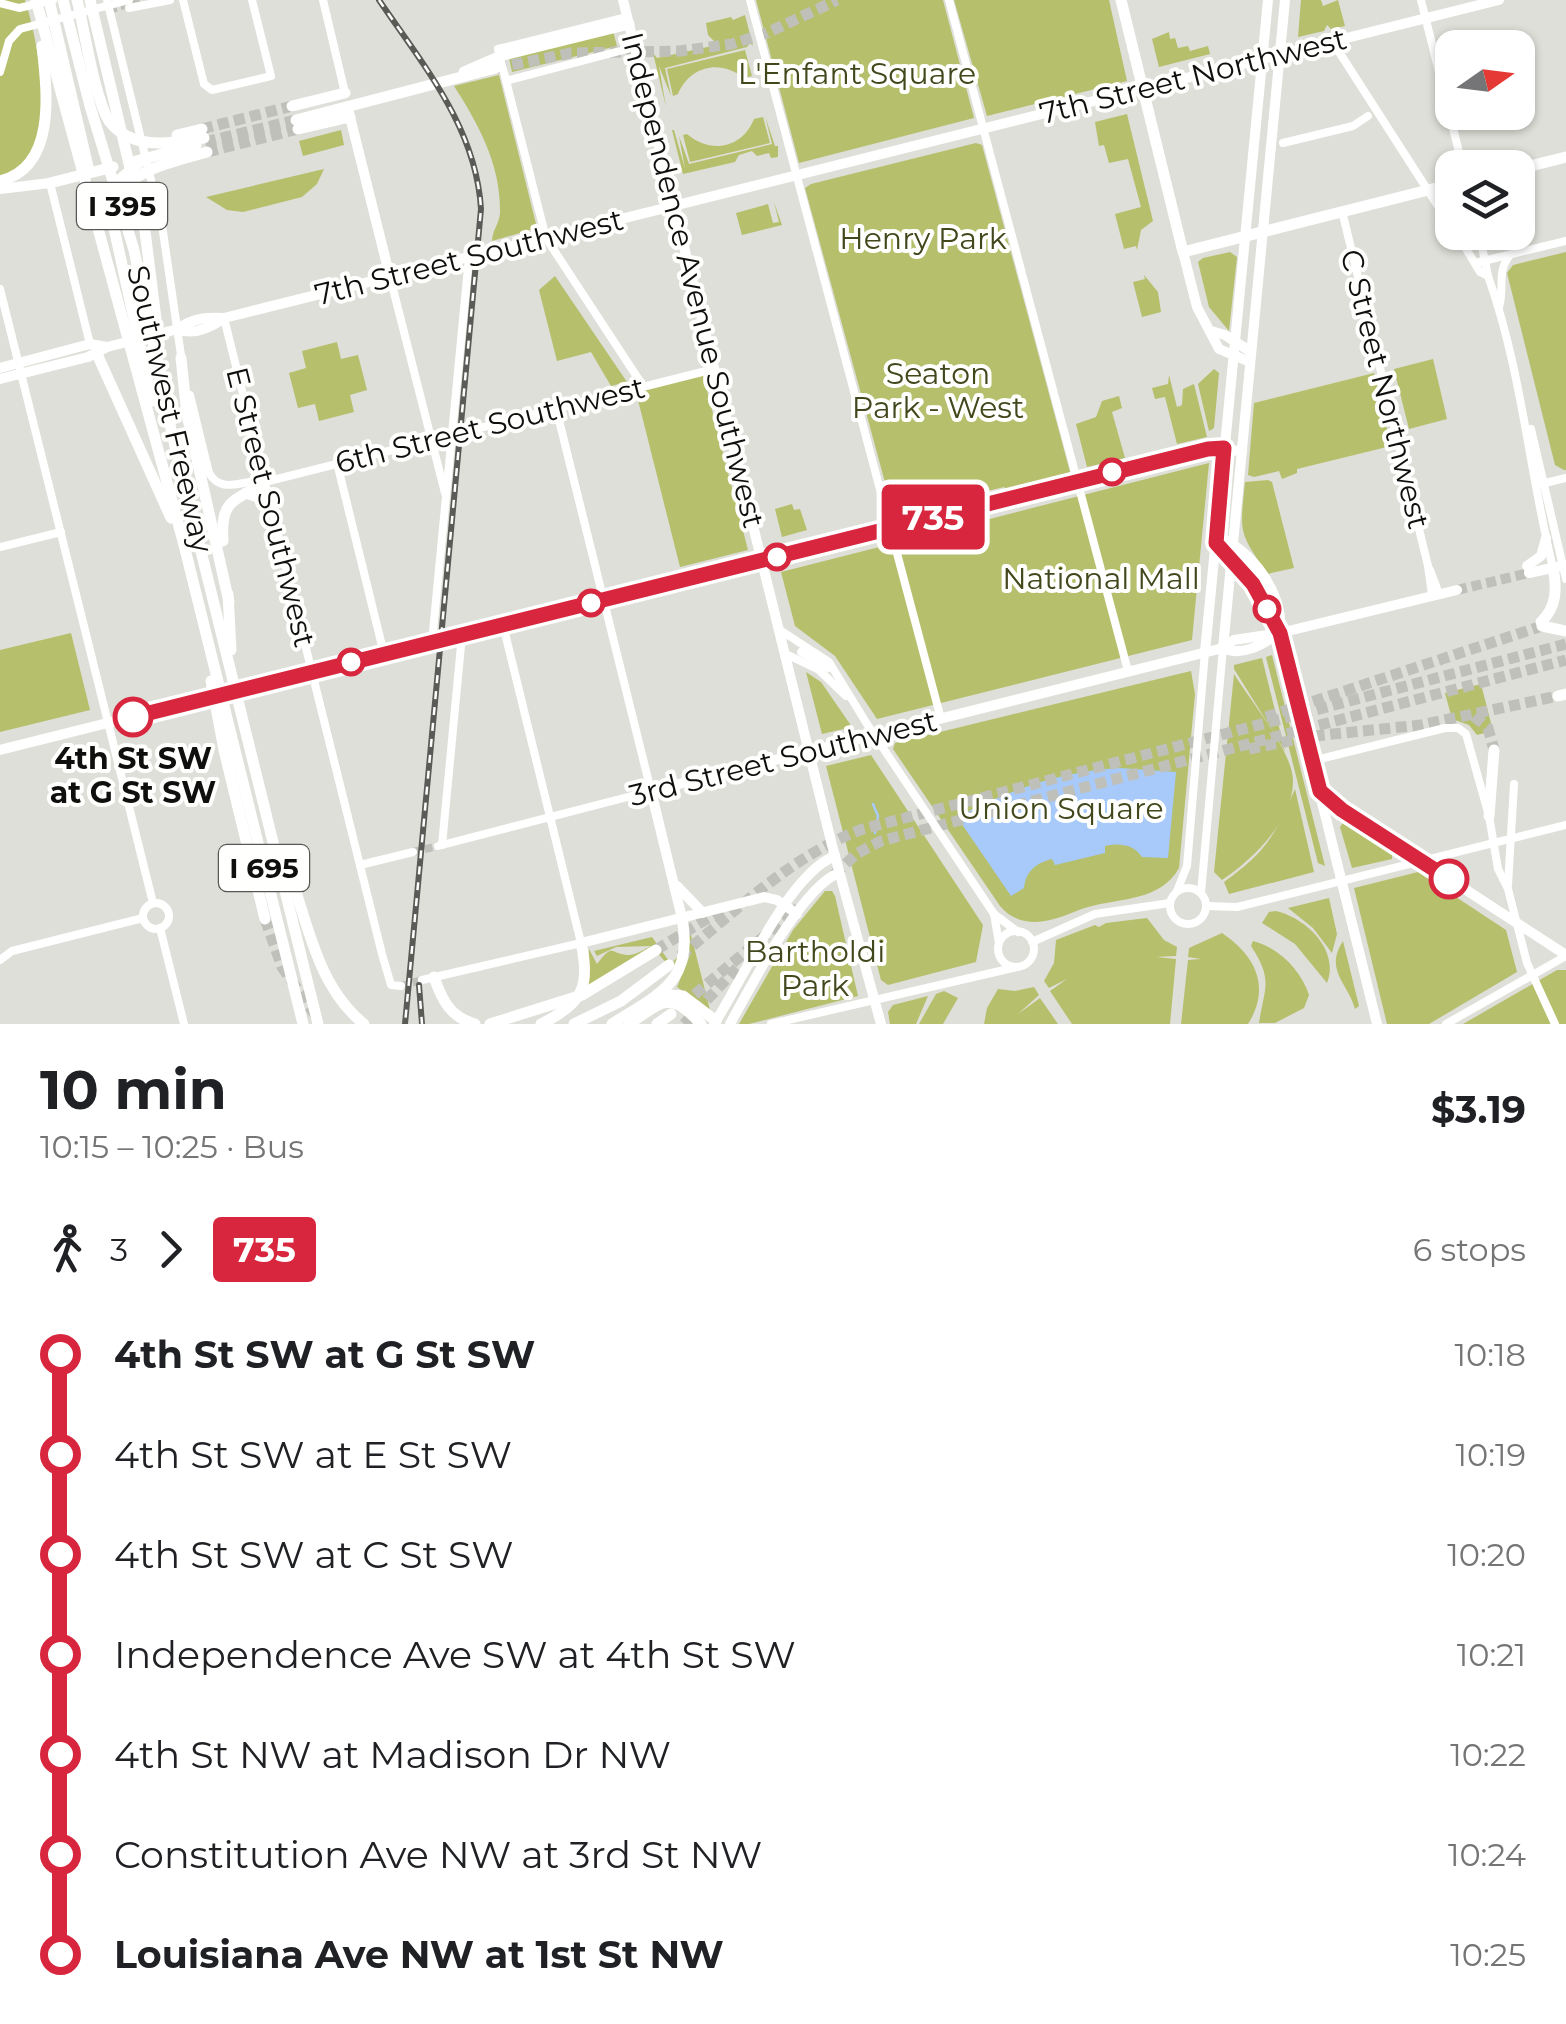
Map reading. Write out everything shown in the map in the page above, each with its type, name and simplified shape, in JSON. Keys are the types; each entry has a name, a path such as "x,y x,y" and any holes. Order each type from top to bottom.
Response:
{"highway":[{"path":"52,0 109,271"},
{"name":"Southwest Freeway","path":"62,0 90,106 132,238 163,388 268,821"},
{"path":"78,0 99,91 112,124 125,135 159,146 204,140 157,168 140,173 126,183 113,202"},
{"path":"93,0 148,253 163,388"},
{"path":"1121,0 1183,252 1435,188"},
{"path":"0,181 28,166 41,141 44,82 33,2"},
{"name":"Southwest Freeway","path":"33,2 192,579"},
{"path":"452,79 495,57 628,20"},
{"path":"295,118 452,79 502,74"},
{"path":"295,118 345,96"},
{"path":"295,118 350,115"},
{"path":"156,442 150,384 122,262 113,202 120,178 159,146"},
{"path":"1535,164 1566,157"},
{"path":"50,182 143,159"},
{"path":"102,350 184,544"},
{"path":"181,358 187,416 229,602"},
{"path":"232,674 222,521 229,504 265,482"},
{"path":"242,493 257,494 270,501"},
{"path":"1561,566 1553,605 1542,624 1566,631"},
{"name":"I 695","path":"192,579 221,712 303,1024"},
{"path":"221,712 265,920"},
{"path":"1489,816 1494,750"},
{"name":"I 695","path":"268,821 318,1024"},
{"name":"I 395","path":"268,821 293,878 320,965 337,995 364,1024"},
{"path":"612,1024 677,976 687,948 682,918"},
{"path":"541,1024 569,1008 582,989 586,966 581,943"},
{"path":"490,1024 582,995 656,950"},
{"path":"590,1024 668,965"},
{"path":"428,978 458,1018 475,1024"},
{"path":"654,996 670,992 684,996 717,1023"},
{"path":"574,1024 621,1000"},
{"path":"629,1024 665,1001 688,1010 700,1024"},
{"path":"688,1010 692,1024"},
{"path":"657,1024 671,1014"}],"main road":[{"name":"Independence Avenue Southwest","path":"623,0 880,1024"},
{"path":"1205,652 1268,0"},
{"path":"1223,648 1285,0"},
{"name":"7th Street Northwest","path":"888,152 1499,0"},
{"path":"345,96 390,278"},
{"name":"7th Street Southwest","path":"0,368 46,368 198,320 224,318 390,278 888,152"},
{"path":"0,190 50,182"},
{"path":"1183,252 1197,307 1219,349 1232,357 1250,357"},
{"path":"1211,331 1250,357"},
{"name":"7th Street Southwest","path":"0,379 20,368 102,350"},
{"path":"459,635 1208,449 1242,451"},
{"path":"1546,538 1541,556 1528,570 1561,566"},
{"path":"1216,540 1234,543 1247,554 1272,590 1281,614 1280,633"},
{"path":"1216,540 1259,593 1280,633 1376,1024"},
{"name":"3rd Street Southwest","path":"651,791 1223,648 1234,640 1280,633 1457,590"},
{"path":"0,750 436,641"},
{"path":"1318,786 1332,802 1566,955"},
{"path":"651,791 682,918"},
{"path":"717,1023 786,906 820,864 835,856"},
{"path":"730,1024 797,914 821,884 840,873"},
{"path":"674,881 703,912"},
{"path":"581,943 764,897 778,900 797,914"}],"street":[{"path":"0,2 10,8 52,0"},
{"path":"107,0 162,225 181,358"},
{"path":"0,72 3,55 14,34 34,24 129,4 170,0"},
{"path":"182,0 204,84 212,90 271,76 252,0"},
{"path":"323,0 345,96"},
{"path":"750,0 941,718"},
{"path":"948,0 1128,671"},
{"path":"1421,0 1458,150"},
{"path":"628,20 499,50 546,238 643,386"},
{"path":"1332,41 1435,202"},
{"path":"502,74 634,47"},
{"path":"1283,143 1353,126 1368,116"},
{"path":"50,182 102,350"},
{"name":"C Street Northwest","path":"1342,212 1436,594"},
{"path":"1475,263 1566,241"},
{"path":"1467,250 1488,276"},
{"path":"1483,250 1524,411 1535,438 1546,538 1566,578"},
{"path":"1499,307 1500,271 1510,255"},
{"path":"436,641 469,257"},
{"path":"390,278 446,498"},
{"path":"0,289 153,902"},
{"name":"E Street Southwest","path":"224,318 390,981 397,986"},
{"name":"6th Street Southwest","path":"181,358 211,478 228,486 265,482 714,369"},
{"path":"556,408 651,791"},
{"path":"337,463 384,654"},
{"path":"1538,484 1566,478"},
{"path":"1538,484 1561,566"},
{"path":"0,547 61,532"},
{"path":"428,978 581,943 503,625"},
{"path":"780,630 824,657 994,914 1032,942"},
{"name":"3rd Street Southwest","path":"459,635 440,846 651,791"},
{"path":"1205,652 1186,866 1170,903 1174,917 1184,924 1200,919 1206,906 1200,893 1223,648"},
{"path":"801,652 828,668"},
{"path":"786,654 819,670 853,703"},
{"path":"1312,762 1445,728 1464,732 1471,744 1498,868 1508,889 1532,974 1555,1024"},
{"path":"1508,889 1514,784"},
{"path":"1206,906 1238,907 1566,824"},
{"path":"360,864 413,852"},
{"path":"1177,891 1189,888 1200,893"},
{"path":"142,918 153,902"},
{"path":"142,918 151,928 160,928 168,920 169,912 164,905 153,902"},
{"path":"1032,942 1096,914 1170,903"},
{"path":"994,914 1002,960 1017,967"},
{"path":"0,960 12,952 142,918"},
{"path":"160,928 184,1024"},
{"path":"1000,943 1006,934 1018,932"},
{"path":"772,1024 1017,967 1032,956 1032,942"},
{"path":"0,949 12,952"},
{"path":"1446,1024 1566,955"}],"green space":[{"path":"0,0 25,0 38,55 41,120 31,154 21,165 0,176"},
{"name":"L'Enfant Square","path":"756,0 943,0 974,118 799,163"},
{"path":"954,0 1109,0 1127,81 987,116"},
{"path":"1301,0 1321,0 1323,6 1338,0 1345,26 1331,29 1327,25 1324,31 1298,37"},
{"path":"745,15 753,46 750,43 665,68 671,96 659,66 666,107 653,53 657,58 712,46 715,42 708,35 706,23"},
{"path":"613,31 617,46 512,72 509,58"},
{"path":"1169,32 1178,48 1188,46 1190,51 1208,46 1210,54 1159,67 1152,39"},
{"path":"745,50 752,76 744,78 725,69 706,68 690,77 673,96 667,69"},
{"path":"499,75 537,228 492,241 500,213 497,178 480,131 454,86"},
{"path":"1127,114 1153,221 1141,230 1137,250 1136,246 1124,249 1115,214 1141,207 1128,159 1109,163 1104,145 1099,146 1095,122"},
{"path":"765,116 778,146 778,157 771,158 769,153 757,156 752,151 739,155 735,162 683,174 672,130 685,169 679,136 689,164 772,144"},
{"path":"763,117 770,143 690,162 683,135 705,144 725,145 742,137 754,119"},
{"path":"341,130 344,145 303,156 299,141"},
{"path":"976,143 982,145 1070,472 1008,491 1004,487 958,498 956,504 895,519 805,188"},
{"path":"324,169 317,184 302,197 243,212 227,210 206,197"},
{"path":"774,202 782,225 742,235 736,213 768,204 773,223 779,222"},
{"path":"1230,252 1237,257 1229,331 1209,307 1198,262"},
{"path":"1566,252 1564,470 1555,465 1507,273 1513,265"},
{"path":"1144,275 1158,292 1161,312 1142,317 1133,282 1145,279"},
{"path":"555,276 627,382 611,386 591,352 557,361 539,290"},
{"path":"337,342 341,359 358,355 367,390 350,395 354,412 319,421 315,404 298,408 289,373 306,368 302,351"},
{"path":"1433,359 1447,419 1409,429 1394,369"},
{"path":"1214,369 1219,373 1214,428 1209,431 1198,384"},
{"path":"1374,373 1391,446 1297,469 1297,473 1282,479 1279,471 1248,475 1254,403"},
{"path":"703,375 748,550 680,567 636,392"},
{"path":"1169,375 1177,407 1182,405 1183,389 1194,384 1207,437 1177,444 1165,397 1155,399 1152,388 1168,384"},
{"path":"1119,396 1122,408 1112,412 1125,458 1087,467 1076,424 1096,417 1102,401"},
{"name":"National Mall","path":"1209,463 1192,640 877,719 835,656 795,626 781,572"},
{"path":"1245,482 1272,482 1294,568 1267,574 1246,539 1242,522"},
{"path":"792,504 794,510 800,509 807,530 782,537 775,509"},
{"path":"71,633 90,710 0,732 0,650"},
{"path":"1272,655 1325,866 1318,863 1266,657"},
{"path":"1262,658 1285,751 1234,669 1234,665"},
{"name":"Union Square","path":"1191,671 1195,694 1179,868 1162,887 1151,892 1049,920 1020,920 1000,906 893,749 895,743"},
{"path":"806,672 821,682 852,727 822,734"},
{"path":"1234,674 1279,742 1293,782 1286,811 1269,838 1222,880 1214,872"},
{"path":"1481,684 1493,731 1477,735 1469,725 1452,719 1445,693"},
{"path":"871,755 983,925 976,962 888,985 881,980 826,766"},
{"path":"1295,789 1314,872 1229,894 1224,882 1268,841"},
{"path":"1343,823 1392,855 1392,859 1352,868 1340,827"},
{"path":"1418,872 1506,930 1517,972 1429,1024 1387,1024 1354,888"},
{"name":"Bartholdi Park","path":"825,891 832,891 835,896 858,996 739,1024 793,930"},
{"path":"1329,898 1337,934 1332,953 1313,928 1288,908"},
{"path":"1276,911 1298,921 1318,937 1329,959 1327,983 1295,944 1262,923 1269,912"},
{"path":"1147,918 1164,940 1177,947 1176,956 1156,957 1176,959 1170,1024 1072,1024 1050,991 1067,979 1049,988 1044,981 1054,963 1056,940 1095,925"},
{"path":"690,931 710,1010 677,987 690,955"},
{"path":"1222,933 1244,952 1256,973 1259,985 1255,1010 1248,1024 1181,1024 1188,960 1201,959 1188,957 1189,948"},
{"path":"652,937 671,964 680,954 675,973 654,949 587,990 589,949 597,964 609,951 630,955 651,946 616,947 597,956 594,951"},
{"path":"1253,941 1271,948 1287,961 1309,995 1304,1008 1275,1023 1259,1023 1265,977 1251,946"},
{"path":"1343,941 1359,1006 1355,1009 1337,968"},
{"path":"1557,970 1566,970 1566,1024 1463,1024"},
{"path":"1034,987 1039,995 1018,1014 1040,998 1058,1024 984,1024 987,1008 998,989"},
{"path":"944,991 958,998 943,1024 919,1024 936,994"},
{"path":"928,996 916,1024 890,1024 888,1012 893,1005"}],"water":[{"path":"1120,768 1176,772 1168,858 1142,857 1126,846 1105,846 1105,853 1055,865 1052,859 1041,863 1030,872 1024,888 1011,896 957,817 1036,784 1077,773"}],"waterway":[{"path":"873,804 878,816 875,833"}],"tunnel":[{"path":"109,10 141,0"},
{"path":"496,68 571,53 680,51 732,44 767,33 837,0"},
{"path":"202,129 292,106"},
{"path":"205,142 296,120"},
{"path":"207,152 298,129"},
{"path":"1457,590 1529,573"},
{"path":"1266,717 1542,626"},
{"path":"680,956 790,868 863,829 1566,644"},
{"path":"834,875 856,854 881,841 1566,660"},
{"path":"1249,749 1314,736 1421,725 1558,696"},
{"path":"1474,716 1488,728 1494,750"},
{"path":"413,852 438,846"},
{"path":"682,1005 798,908"},
{"path":"656,950 723,909"},
{"path":"265,919 282,967 316,1016"},
{"path":"684,1024 738,967"},
{"path":"401,986 422,980"}],"railway":[{"path":"379,0 445,98 458,124 477,179 481,209 405,1024"},
{"path":"419,985 422,1024"}],"bus line":[{"name":"735","path":"133,717 721,568 1224,448 1216,543 1253,584 1280,633 1318,786 1342,810 1449,879"}],"place":[{"name":"4th St SW at G St SW","path":"133,717"}],"park label":[{"name":"Henry Park","path":"923,238"},
{"name":"Seaton Park - West","path":"938,390"}]}
